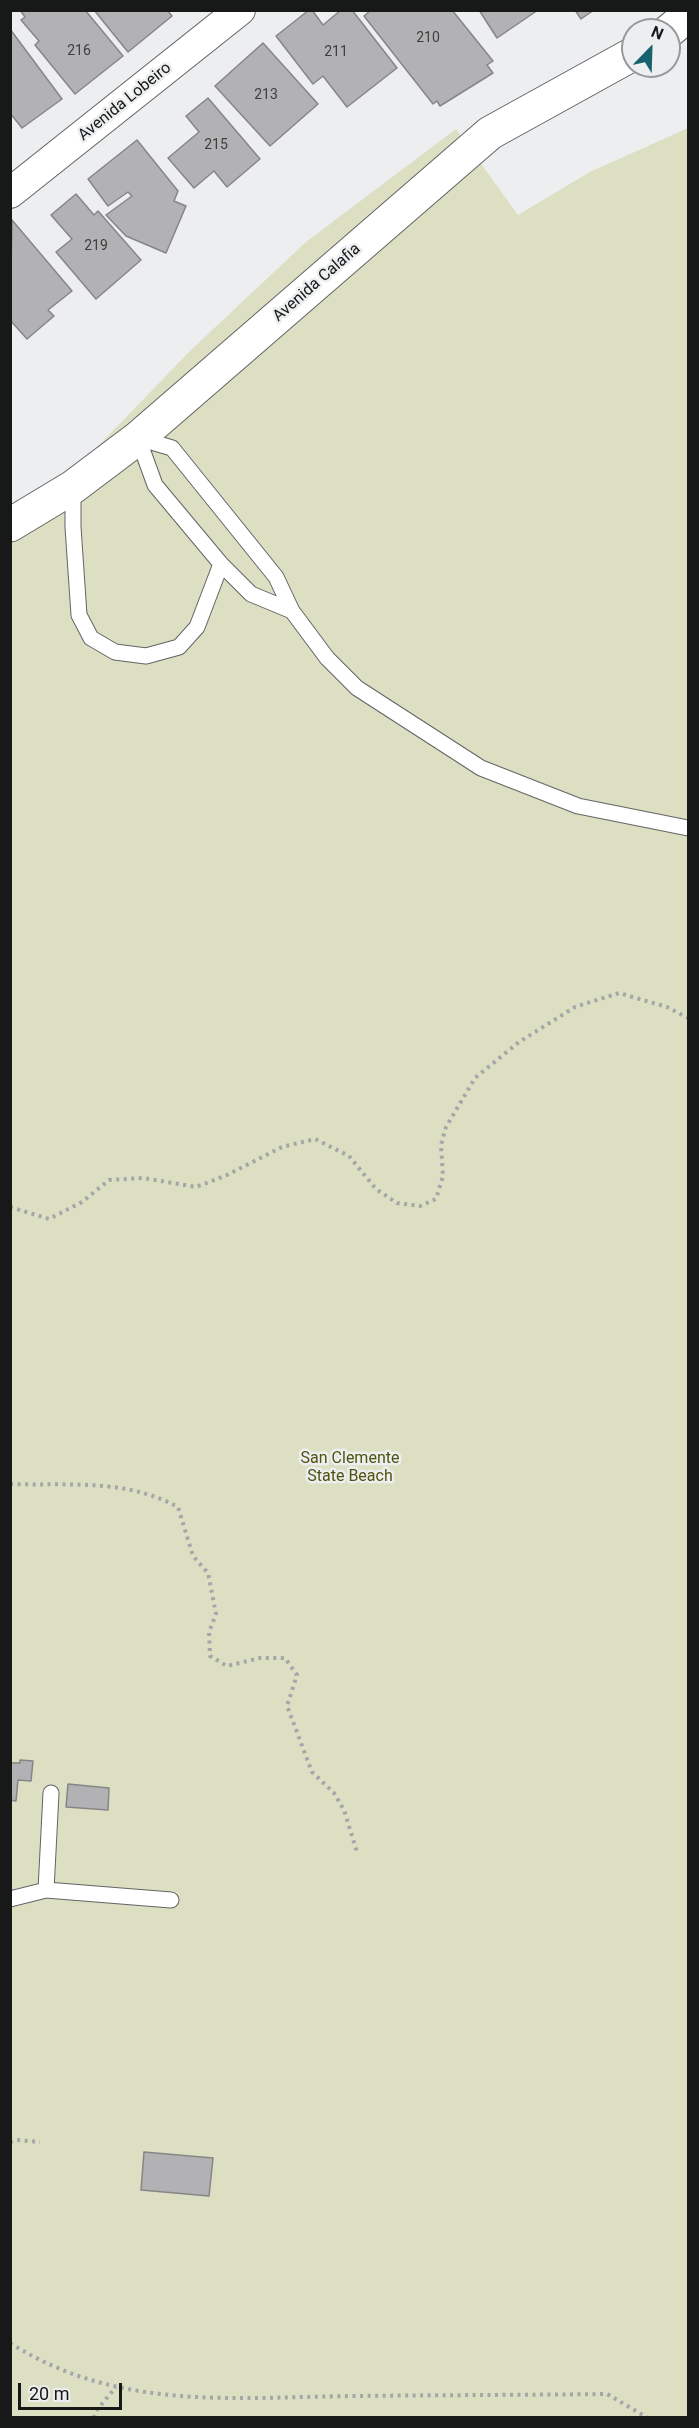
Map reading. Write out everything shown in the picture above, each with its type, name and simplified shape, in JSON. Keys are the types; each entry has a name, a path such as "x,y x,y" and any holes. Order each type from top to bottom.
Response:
{"street":[{"name":"Avenida Lobeiro","path":"10,193 240,10"},
{"name":"Avenida Calafia","path":"10,525 73,487 138,438 490,133 621,61"}],"lane":[{"path":"138,438 155,485 221,564 251,594 292,610"},
{"path":"138,438 172,448 276,577 292,610 327,658 357,688 481,768 578,806 688,828"},
{"path":"73,487 73,527 80,615 91,638 115,652 146,656 180,646 197,627 221,564"},
{"path":"46,1890 51,1793"},
{"path":"10,1899 46,1890 171,1900"}],"path":[{"path":"10,1207 49,1219 82,1202 109,1180 143,1178 196,1187 227,1175 282,1147 315,1139 349,1156 376,1189 397,1203 420,1206 436,1199 444,1176 441,1145 446,1127 475,1078 519,1042 575,1007 619,993 667,1007 688,1018"},
{"path":"10,1484 98,1484 157,1496 178,1507 194,1556 208,1573 216,1614 209,1632 210,1656 227,1666 260,1658 285,1658 297,1676 287,1706 312,1772 334,1793 344,1810 357,1852"},
{"path":"10,2142 16,2140 40,2142"},
{"path":"10,2343 34,2358 85,2379 116,2387 180,2397 607,2394 648,2418"},
{"path":"94,2418 96,2411 116,2387"}],"green space":[{"name":"San Clemente State Beach","path":"688,128 688,2417 11,2418 11,519 47,499 191,350 306,242 456,129 518,215 590,172"}],"building":[{"path":"20,10 85,10 123,56 75,94 35,45 39,41 21,20 25,17"},
{"path":"94,10 167,10 172,16 128,52"},
{"path":"312,10 323,25 341,10 352,10 397,68 347,107 323,76 313,84 276,36"},
{"path":"371,10 452,10 493,61 487,65 493,73 440,106 437,101 433,104 364,16"},
{"path":"479,10 538,10 497,38"},
{"path":"575,10 594,10 581,19"},
{"path":"10,29 62,99 22,128 10,113"},
{"path":"263,43 318,104 270,146 215,86"},
{"path":"208,98 260,159 227,187 214,171 194,188 168,158 199,132 186,116"},
{"path":"137,140 178,191 174,201 186,206 166,253 126,236 106,215 132,196 128,192 108,206 88,179"},
{"path":"76,194 94,215 98,211 141,260 96,299 56,252 72,239 51,215"},
{"path":"12,220 72,291 48,310 54,316 27,339 10,320"},
{"path":"20,1760 33,1761 31,1781 18,1780 16,1801 10,1800 10,1763 20,1763"},
{"path":"68,1784 109,1788 108,1810 66,1807"},
{"path":"144,2152 213,2158 209,2196 141,2190"}]}
